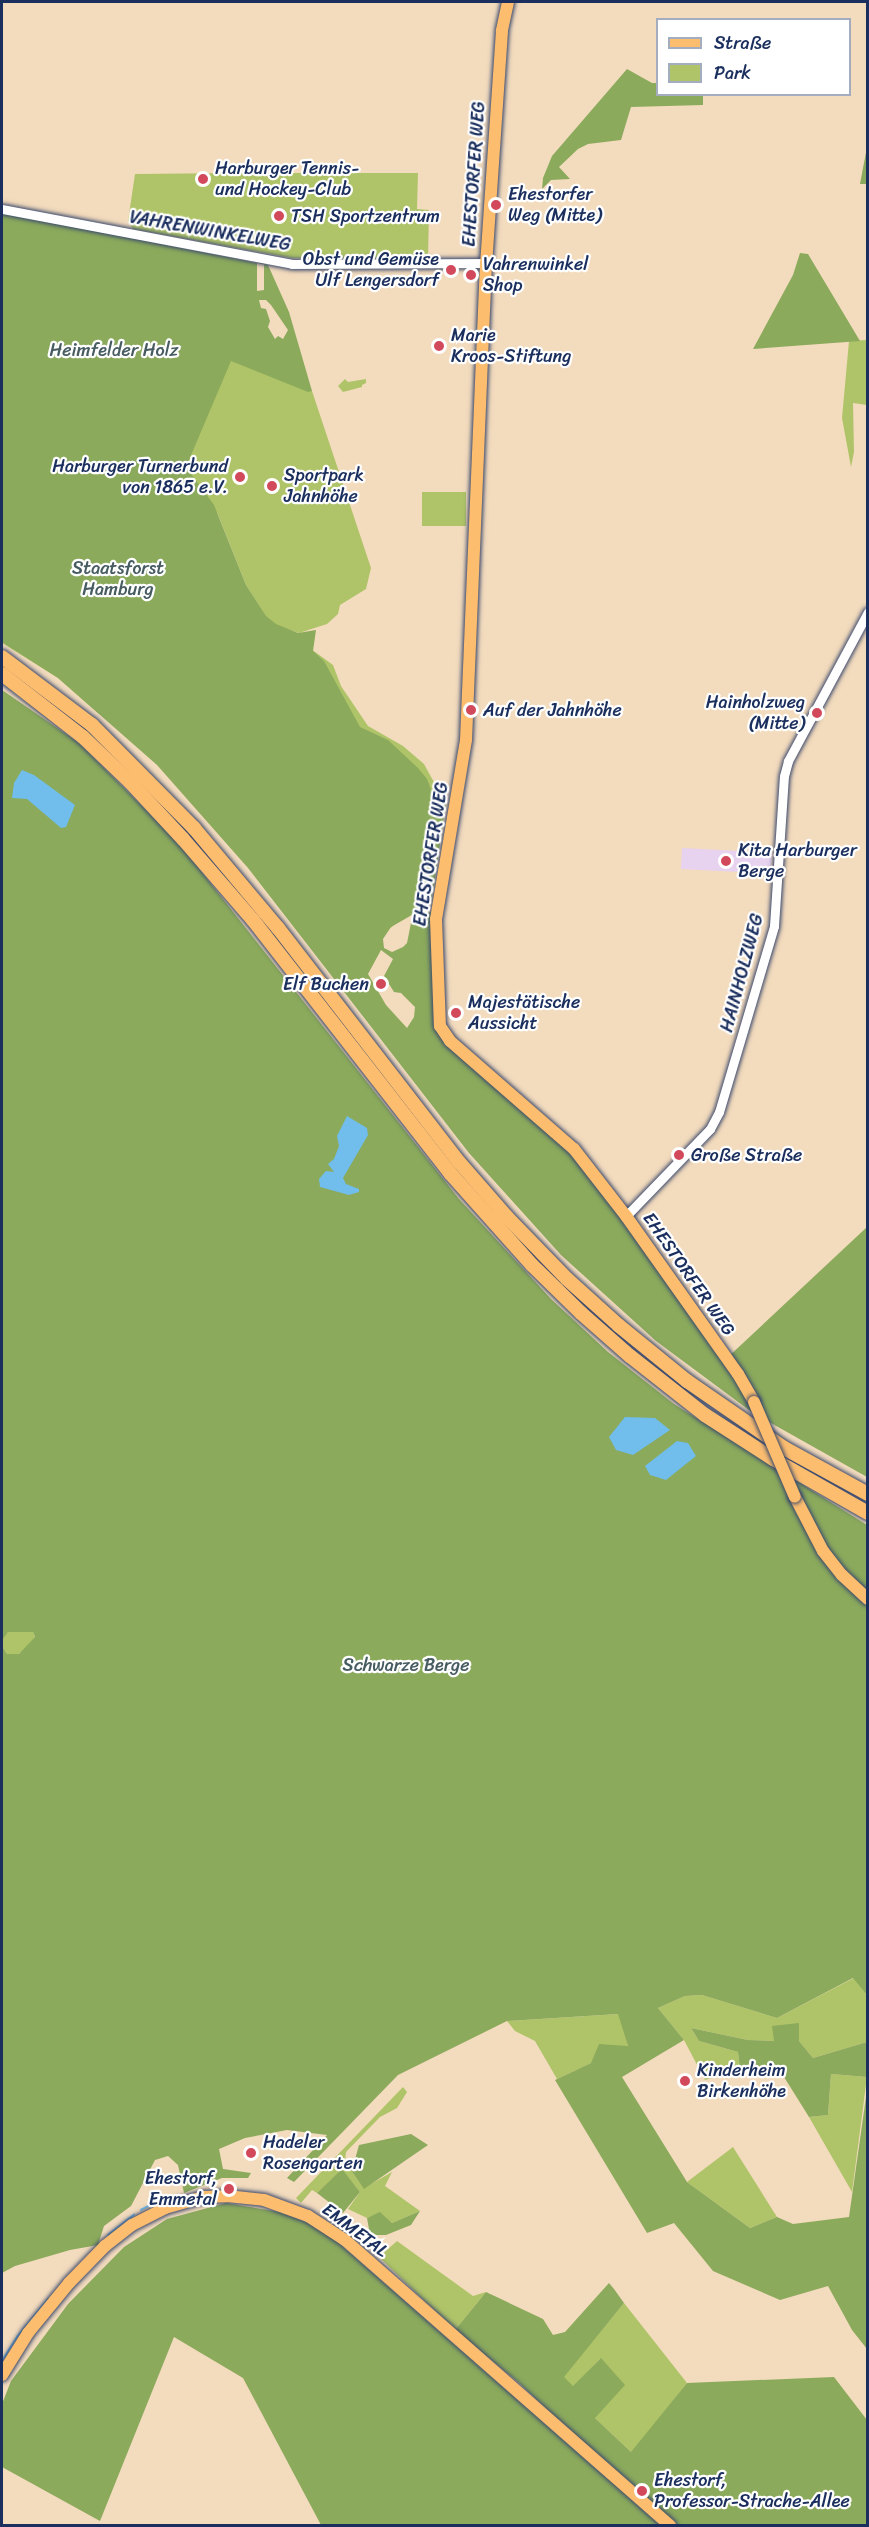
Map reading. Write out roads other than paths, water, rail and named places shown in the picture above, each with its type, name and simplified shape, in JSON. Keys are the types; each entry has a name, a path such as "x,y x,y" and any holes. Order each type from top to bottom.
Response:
{"highway":[{"path":"2,657 92,725 194,828 272,920 459,1162 507,1217 588,1299 665,1364 732,1413 784,1448 867,1494"},
{"path":"2,674 82,737 130,782 183,838 253,920 450,1173 525,1257 581,1313 630,1356 705,1415 783,1466 867,1513"}],"main road":[{"name":"EHESTORFER WEG","path":"508,2 502,31 486,263 466,737 436,918 440,1026 450,1041 574,1149 626,1216 738,1374 754,1402 795,1497 823,1551 842,1575 867,1599"},
{"name":"EMMETAL","path":"2,2375 28,2333 69,2283 105,2246 132,2224 165,2208 193,2199 227,2196 264,2200 308,2216 345,2240 670,2526"}],"street":[{"name":"VAHRENWINKELWEG","path":"2,209 292,264 486,263"},
{"name":"HAINHOLZWEG","path":"626,1216 710,1129 719,1112 774,926 784,776 788,761 867,612"}],"water":[{"path":"22,770 34,775 75,805 66,827 61,828 27,799 12,798 14,783"},
{"path":"347,1116 367,1128 368,1135 343,1178 346,1184 359,1189 359,1192 349,1195 320,1187 319,1179 326,1171 334,1172 328,1164 334,1159 339,1146 337,1136"},
{"path":"625,1417 655,1418 670,1430 633,1455 616,1450 609,1437"},
{"path":"677,1441 688,1443 696,1456 666,1480 650,1475 645,1466"}],"waterway":[{"path":"141,2210 162,2199"},
{"path":"108,2235 134,2215"},
{"path":"2,2361 17,2337 48,2299"}],"place":[{"name":"Harburger Tennis- und Hockey-Club","path":"203,179"},
{"name":"Ehestorfer Weg (Mitte)","path":"496,205"},
{"name":"TSH Sportzentrum","path":"279,216"},
{"name":"Obst und Gemüse Ulf Lengersdorf","path":"451,270"},
{"name":"Vahrenwinkel Shop","path":"471,275"},
{"name":"Marie Kroos-Stiftung","path":"439,346"},
{"name":"Harburger Turnerbund von 1865 e.V.","path":"240,477"},
{"name":"Sportpark Jahnhöhe","path":"272,486"},
{"name":"Auf der Jahnhöhe","path":"471,710"},
{"name":"Hainholzweg (Mitte)","path":"817,713"},
{"name":"Kita Harburger Berge","path":"726,861"},
{"name":"Elf Buchen","path":"381,984"},
{"name":"Majestätische Aussicht","path":"456,1013"},
{"name":"Große Straße","path":"679,1155"},
{"name":"Kinderheim Birkenhöhe","path":"685,2081"},
{"name":"Hadeler Rosengarten","path":"251,2153"},
{"name":"Ehestorf, Emmetal","path":"229,2189"},
{"name":"Ehestorf, Professor-Strache-Allee","path":"642,2491"}],"park label":[{"name":"Heimfelder Holz","path":"114,350"},
{"name":"Staatsforst Hamburg","path":"118,579"},
{"name":"Schwarze Berge","path":"406,1665"}]}
